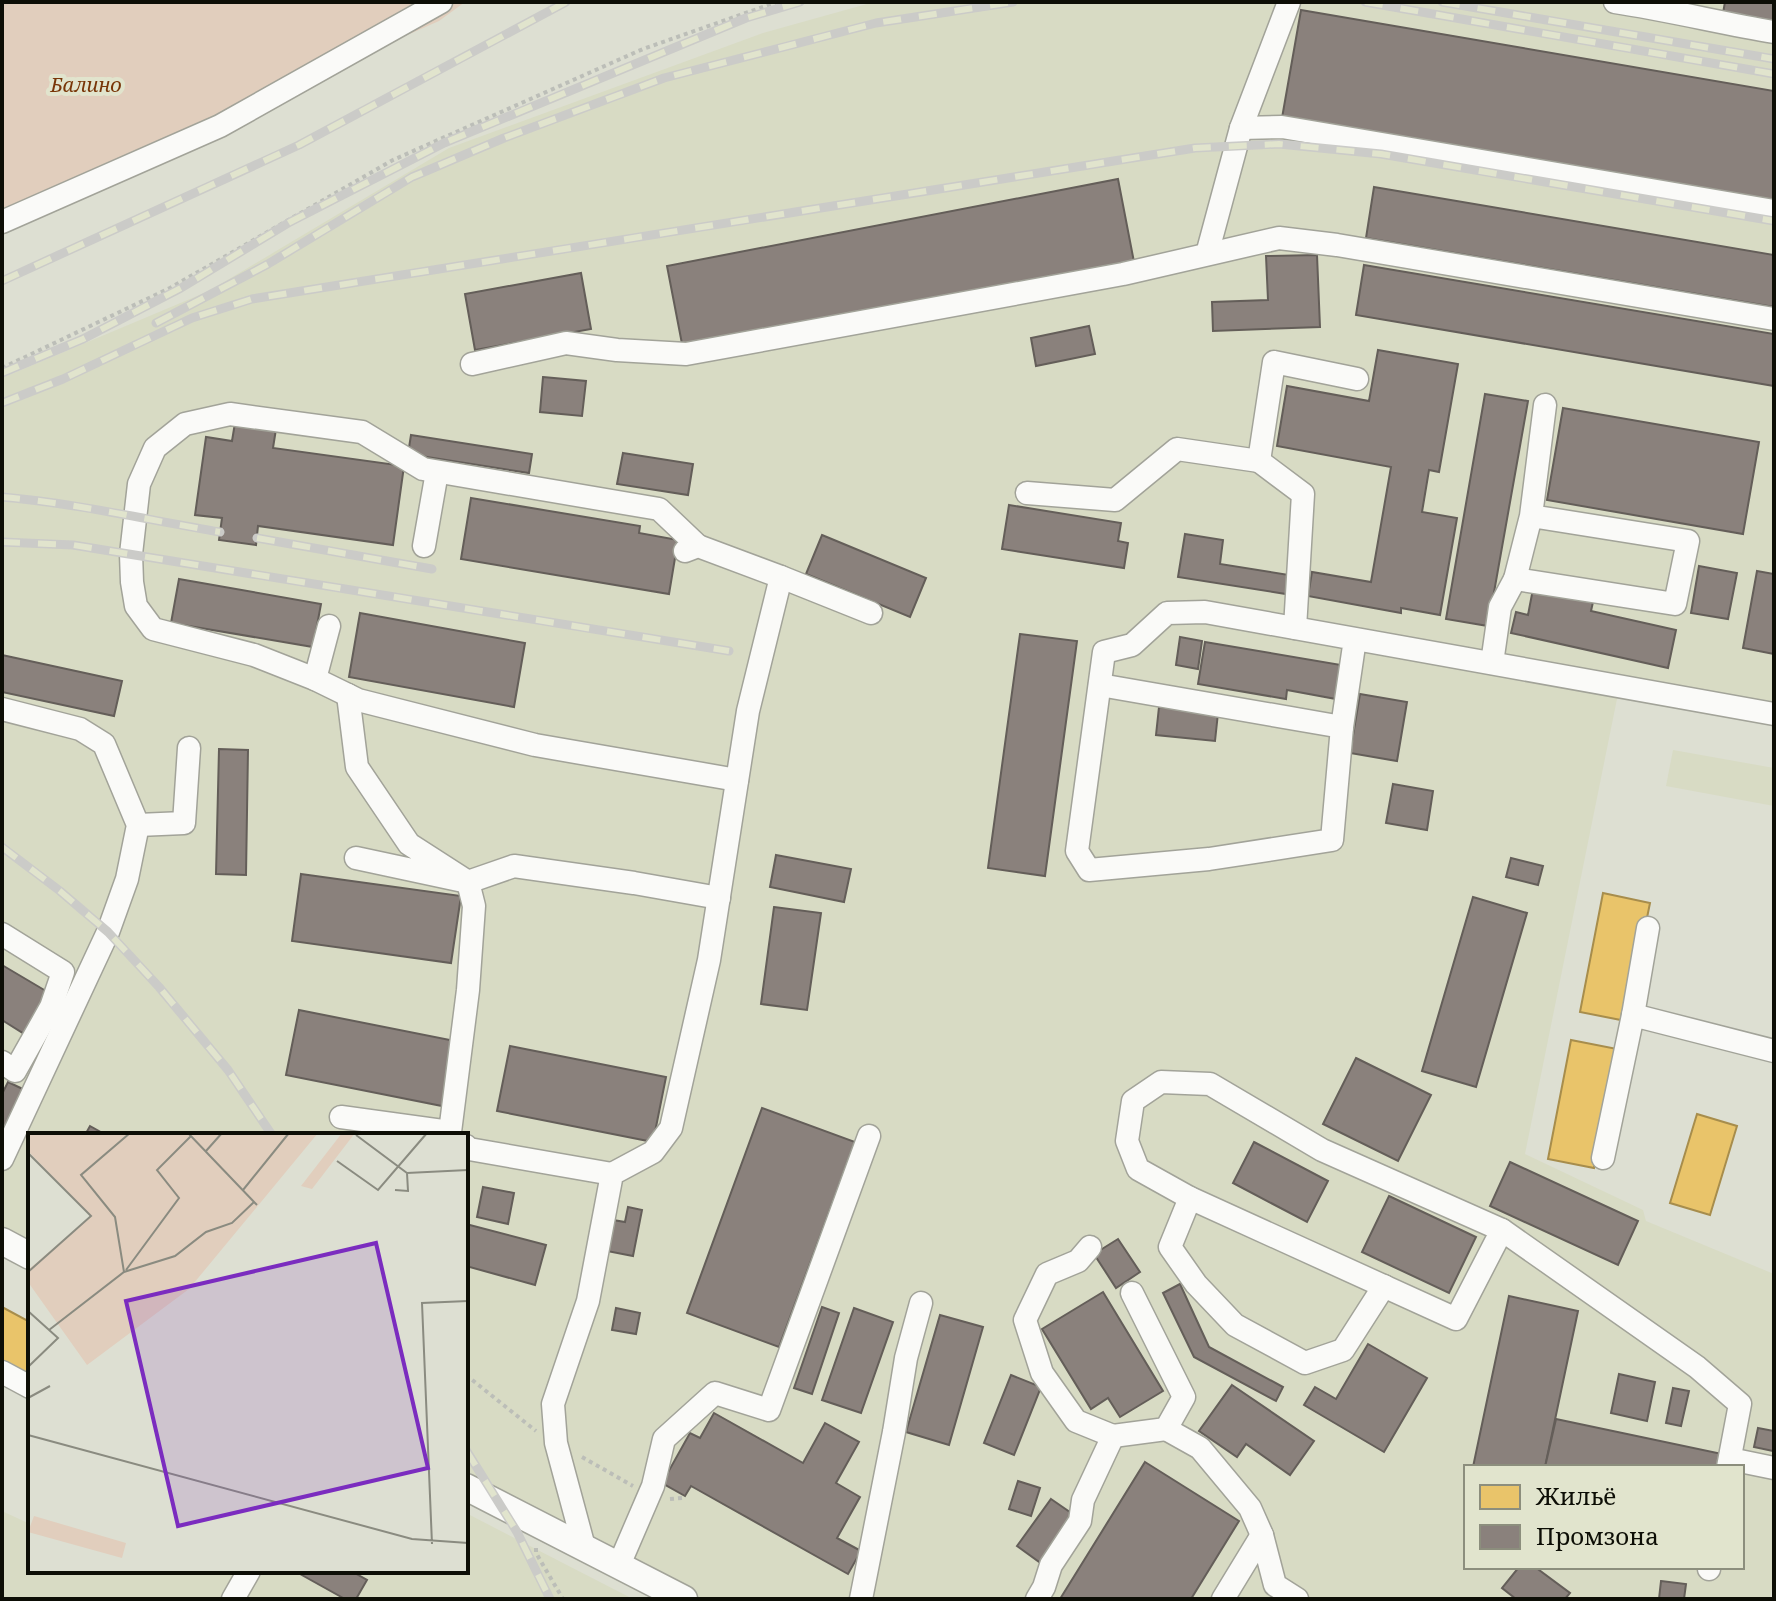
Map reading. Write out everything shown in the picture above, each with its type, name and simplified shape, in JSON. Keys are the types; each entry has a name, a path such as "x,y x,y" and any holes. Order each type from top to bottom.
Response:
{"main road":[{"path":"2,1241 28,1255"},
{"path":"468,1488 684,1599"}],"lane":[{"path":"2,222 220,126 441,2"},
{"path":"1207,254 1241,128 1289,2"},
{"path":"1615,2 1664,6 1701,19 1774,32"},
{"path":"1241,128 1282,127 1774,211"},
{"path":"472,364 566,343 686,354 1123,274 1279,238 1337,245 1774,319"},
{"path":"1259,461 1274,362 1357,379"},
{"path":"1492,663 1500,607 1515,579 1531,516 1545,405"},
{"path":"737,780 535,745 358,700 254,655 153,629 136,606 131,554 139,484 155,448 185,424 230,414 362,432 423,469 659,509 691,549 781,577 871,613"},
{"path":"1027,493 1115,500 1177,449 1259,461 1303,494 1295,628"},
{"path":"424,546 437,472"},
{"path":"1515,579 1675,604 1688,541 1531,516"},
{"path":"468,1148 612,1174 653,1152 671,1128 709,960 748,711 781,577"},
{"path":"1355,639 1342,727 1332,840 1209,859 1089,870 1077,851 1104,652 1132,645 1167,613 1205,612 1774,714"},
{"path":"315,679 329,626"},
{"path":"1100,685 1342,727"},
{"path":"348,695 357,767 409,844 468,882 474,906 456,1133"},
{"path":"2,709 80,729 104,744 138,825 127,879 108,932 2,1159"},
{"path":"138,825 184,823 189,748"},
{"path":"356,858 468,882 514,866 719,898"},
{"path":"1603,1158 1648,928"},
{"path":"2,934 63,972 51,1007 15,1071 2,1062"},
{"path":"1633,1015 1774,1051"},
{"path":"1502,1230 1456,1319 1190,1198 1138,1169 1127,1141 1133,1101 1161,1082 1210,1084 1322,1150 1502,1230 1697,1367 1740,1404 1729,1463 1774,1468"},
{"path":"341,1117 429,1133"},
{"path":"619,1565 653,1486 664,1439 715,1393 769,1410 869,1136"},
{"path":"584,1547 556,1443 553,1404 588,1301 612,1174"},
{"path":"1190,1198 1170,1247 1196,1284 1235,1325 1305,1363 1343,1350 1384,1286"},
{"path":"1090,1247 1078,1261 1047,1274 1025,1320 1042,1373 1076,1421 1113,1436 1166,1429 1200,1448 1250,1508 1262,1535 1275,1585 1297,1599"},
{"path":"1132,1293 1184,1397 1166,1429"},
{"path":"861,1599 906,1358 921,1303"},
{"path":"2,1372 28,1386"},
{"path":"1037,1599 1051,1565 1080,1521 1083,1500 1113,1436"},
{"path":"1223,1599 1262,1535"},
{"path":"233,1599 248,1573"},
{"path":"248,1573 251,1599"}],"path":[{"path":"2,368 170,288 393,160 643,49 777,2"},
{"path":"536,1542 536,1553 563,1599"}],"shaded area":[{"path":"874,2 1774,2 1774,717 1619,689 1525,1154 1643,1210 1646,1221 1774,1274 1774,1577 1770,1599 698,1599 468,1481 468,1133 28,1133 28,1240 2,1226 2,378 209,291 449,148 763,33"},
{"path":"1673,750 1774,768 1774,806 1666,786"},
{"path":"2,1511 28,1523 28,1573 468,1573 468,1514 633,1599 2,1599"}],"green space":[{"name":"Балино","path":"2,2 465,2 439,21 2,214"}],"building: Жильё":[{"path":"1603,893 1650,903 1626,1021 1580,1012"},
{"path":"1571,1040 1617,1049 1594,1168 1548,1159"},
{"path":"1697,1114 1737,1126 1710,1215 1670,1203"},
{"path":"2,1307 28,1321 28,1375 2,1361"}],"building: Промзона":[{"path":"1725,2 1774,2 1774,22 1723,13"},
{"path":"1301,10 1774,91 1774,202 1282,118"},
{"path":"1118,179 1134,262 683,349 667,266"},
{"path":"1374,187 1774,255 1774,307 1366,238"},
{"path":"1317,255 1320,327 1213,331 1212,302 1268,300 1266,256"},
{"path":"1364,265 1774,334 1774,386 1356,315"},
{"path":"581,273 591,329 475,350 465,294"},
{"path":"1089,326 1095,354 1036,366 1031,338"},
{"path":"1378,350 1458,364 1439,472 1429,470 1422,512 1457,518 1440,615 1401,608 1401,613 1308,596 1312,572 1371,582 1391,467 1277,446 1287,386 1369,401"},
{"path":"543,377 586,381 582,416 540,412"},
{"path":"1485,394 1528,401 1488,626 1446,619"},
{"path":"1563,408 1759,442 1743,534 1547,500"},
{"path":"235,423 276,429 273,448 404,466 393,545 258,526 256,545 219,540 222,518 195,515 206,437 232,441"},
{"path":"411,435 532,454 529,473 408,454"},
{"path":"623,453 693,464 688,495 617,484"},
{"path":"471,498 640,526 639,533 678,540 669,594 461,559"},
{"path":"1009,505 1121,523 1118,541 1128,543 1124,568 1002,549"},
{"path":"1185,534 1223,540 1220,564 1289,575 1286,594 1178,577"},
{"path":"822,535 926,578 910,617 806,574"},
{"path":"1699,566 1737,573 1728,619 1691,613"},
{"path":"1757,571 1774,574 1774,654 1743,648"},
{"path":"179,579 321,604 313,647 171,623"},
{"path":"1533,589 1593,602 1591,611 1676,630 1668,668 1511,633 1516,612 1528,615"},
{"path":"360,613 525,643 514,707 349,677"},
{"path":"1020,634 1077,641 1045,876 988,868"},
{"path":"1180,637 1202,641 1198,669 1176,665"},
{"path":"1205,642 1341,665 1336,699 1287,690 1286,699 1198,684"},
{"path":"2,655 122,681 114,716 2,692"},
{"path":"1360,694 1407,702 1397,761 1350,753"},
{"path":"1159,707 1218,713 1215,741 1156,735"},
{"path":"219,749 248,750 246,875 216,874"},
{"path":"1393,784 1433,791 1427,830 1386,823"},
{"path":"776,855 851,869 844,902 770,887"},
{"path":"1511,858 1543,866 1538,885 1506,877"},
{"path":"301,874 461,896 451,963 292,941"},
{"path":"1473,897 1527,913 1476,1087 1422,1071"},
{"path":"774,907 821,913 807,1010 761,1004"},
{"path":"2,965 51,994 26,1035 2,1020"},
{"path":"299,1010 455,1041 442,1106 286,1075"},
{"path":"510,1046 666,1077 653,1142 497,1111"},
{"path":"1356,1058 1431,1095 1398,1161 1323,1124"},
{"path":"8,1082 27,1091 2,1133 2,1094"},
{"path":"762,1108 855,1142 779,1347 687,1313"},
{"path":"90,1126 102,1133 86,1133"},
{"path":"1254,1142 1328,1181 1307,1222 1233,1183"},
{"path":"1510,1162 1638,1221 1618,1265 1490,1206"},
{"path":"483,1187 514,1193 508,1224 477,1217"},
{"path":"1389,1196 1476,1237 1449,1293 1362,1252"},
{"path":"628,1207 642,1210 633,1256 607,1251 613,1220 625,1222"},
{"path":"468,1225 546,1245 535,1285 468,1267"},
{"path":"1118,1239 1140,1272 1116,1288 1094,1254"},
{"path":"1180,1284 1209,1347 1283,1387 1276,1401 1194,1357 1163,1293"},
{"path":"1103,1292 1163,1391 1120,1417 1108,1398 1091,1409 1042,1329"},
{"path":"1509,1296 1578,1311 1545,1465 1473,1465"},
{"path":"822,1307 839,1313 812,1394 794,1388"},
{"path":"616,1308 640,1313 636,1334 612,1330"},
{"path":"854,1308 893,1322 861,1413 822,1400"},
{"path":"940,1315 983,1327 949,1445 906,1432"},
{"path":"1368,1344 1427,1378 1384,1452 1304,1405 1315,1387 1336,1399"},
{"path":"1619,1374 1655,1382 1647,1421 1611,1413"},
{"path":"1011,1375 1041,1387 1014,1455 984,1443"},
{"path":"1232,1385 1314,1441 1290,1475 1246,1444 1237,1457 1199,1431"},
{"path":"1673,1388 1689,1391 1681,1426 1666,1423"},
{"path":"714,1413 803,1463 825,1423 859,1442 836,1483 860,1497 837,1538 861,1551 848,1574 691,1486 685,1496 662,1483 690,1433 700,1438"},
{"path":"1556,1419 1722,1454 1720,1465 1545,1465"},
{"path":"1758,1428 1774,1431 1773,1451 1754,1447"},
{"path":"1145,1462 1239,1521 1191,1599 1060,1599"},
{"path":"1018,1481 1040,1488 1031,1516 1009,1509"},
{"path":"1051,1499 1077,1517 1042,1564 1017,1546"},
{"path":"1517,1569 1538,1569 1570,1593 1565,1599 1516,1599 1502,1588"},
{"path":"355,1573 367,1580 356,1599 345,1599 300,1574"},
{"path":"1661,1581 1686,1584 1684,1599 1659,1599"}],"railway":[{"path":"2,281 299,145 566,2"},
{"path":"2,373 83,339 181,288 290,222 444,143 746,18 800,2"},
{"path":"156,323 268,264 412,177 504,138 664,78 876,23 1013,2"},
{"path":"1365,2 1774,74"},
{"path":"1442,2 1774,59"},
{"path":"2,403 63,379 192,318 252,299 1195,148 1279,144 1381,154 1774,221"},
{"path":"2,497 220,532"},
{"path":"257,538 432,569"},
{"path":"2,542 73,545 729,651"},
{"path":"2,847 108,932 228,1070 271,1133"},
{"path":"468,1453 517,1532 550,1599"}]}
